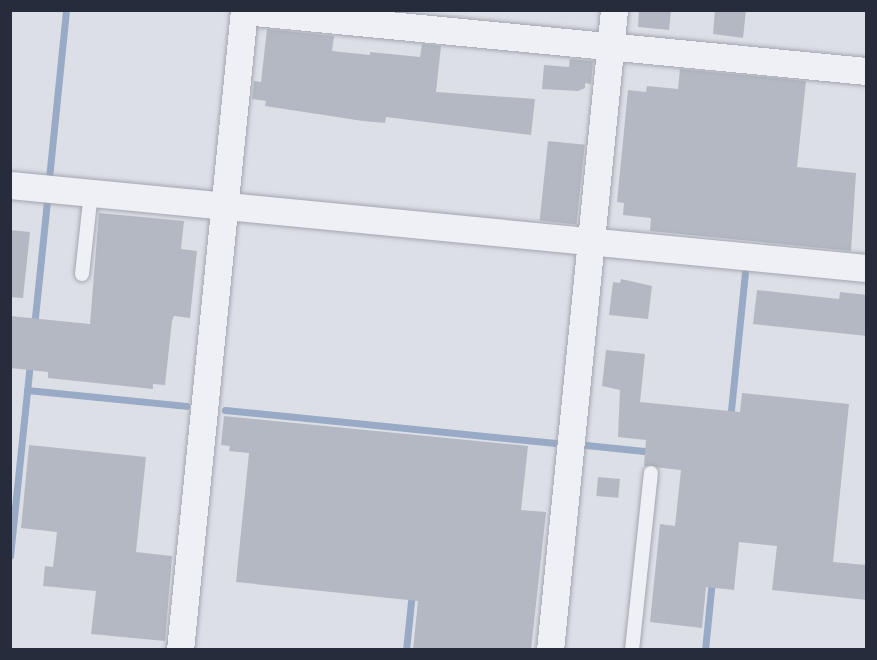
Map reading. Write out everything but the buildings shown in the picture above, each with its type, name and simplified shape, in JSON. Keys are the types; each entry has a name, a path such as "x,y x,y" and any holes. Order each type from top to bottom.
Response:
{"street":[{"path":"550,650 614,10"},
{"path":"180,650 244,11 867,71"},
{"path":"10,185 867,268"}],"lane":[{"path":"82,274 91,193"},
{"path":"632,650 651,473"}],"waterway":[{"path":"49,178 66,10"},
{"path":"34,327 47,202"},
{"path":"730,420 745,273"},
{"path":"10,556 30,362"},
{"path":"27,390 186,406"},
{"path":"225,410 558,443"},
{"path":"586,445 654,452"},
{"path":"705,650 712,580"},
{"path":"406,650 412,592"}]}
